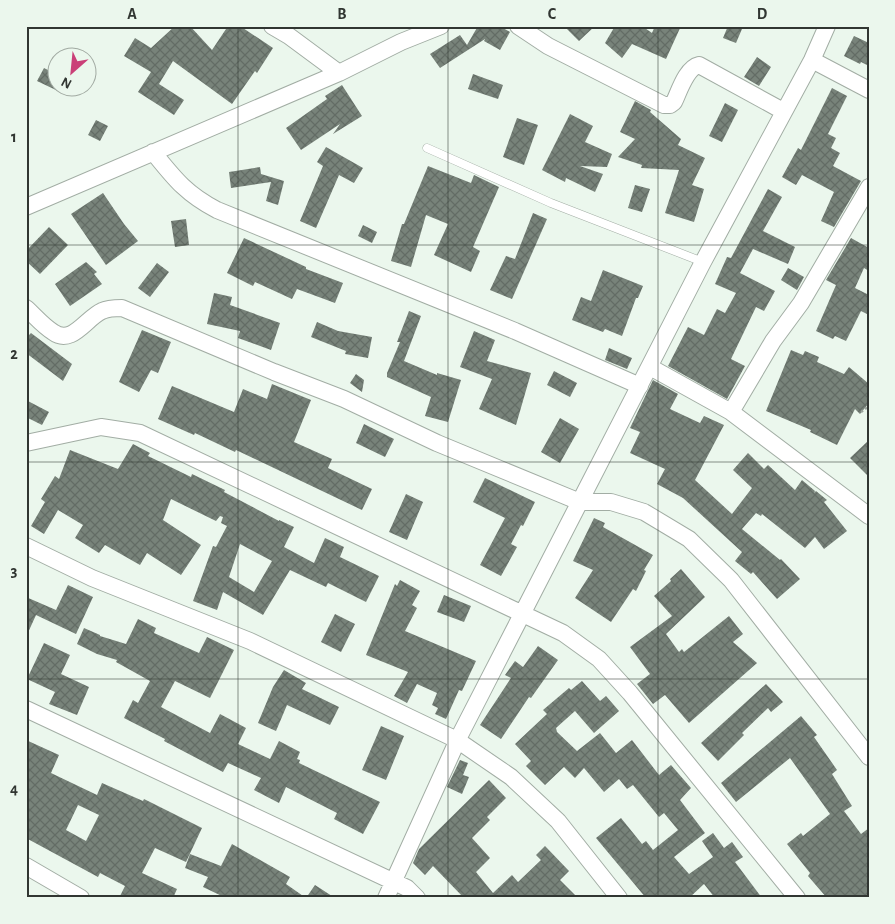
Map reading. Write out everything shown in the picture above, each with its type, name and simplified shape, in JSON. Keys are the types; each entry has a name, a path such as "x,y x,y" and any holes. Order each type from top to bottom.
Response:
{"street":[{"path":"272,26 340,73"},
{"path":"26,207 340,73 401,42 441,26"},
{"path":"518,26 548,46 664,105 670,105 674,102 689,72 694,66 699,65 783,111"},
{"path":"386,898 457,740 650,367 702,262 812,60 827,26"},
{"path":"812,60 869,90"},
{"path":"153,152 176,182 217,210 515,331 640,386"},
{"path":"732,412 773,341 801,303 869,187"},
{"path":"26,308 54,333 65,337 72,335 92,317 105,309 122,308 274,372 344,399 437,443 580,502 611,502 644,512 689,538 731,580 869,757"},
{"path":"650,367 732,412 869,516"},
{"path":"26,443 101,427 140,433 563,634 599,659 630,693 797,898"},
{"path":"26,546 92,578 250,641 457,740 511,776 551,814 619,898"},
{"path":"26,709 407,888 416,898"},
{"path":"26,866 81,898"}],"lane":[{"path":"427,148 560,207 702,262"}],"path":[{"path":"861,412 869,406"}],"building":[{"path":"175,26 190,26 212,50 228,26 240,26 273,48 257,73 255,71 232,104 173,61 159,84 184,100 174,115 138,92 151,72 124,56 135,38 151,48"},
{"path":"478,26 505,26 503,28 510,32 500,50 484,41 485,39 440,68 430,54 460,35 467,45"},
{"path":"564,26 595,26 579,41"},
{"path":"615,26 642,26 652,33 655,26 681,26 666,59 632,44 622,58 605,43"},
{"path":"728,26 736,26 742,29 736,43 723,38"},
{"path":"854,36 869,43 869,66 844,56"},
{"path":"757,57 771,67 759,86 744,77"},
{"path":"44,68 48,70 48,86 37,81"},
{"path":"473,74 503,85 498,99 468,89"},
{"path":"342,85 362,116 333,134 340,124 301,150 286,128 327,99 325,96"},
{"path":"832,88 847,96 828,134 836,138 831,148 840,153 833,166 861,181 834,227 821,221 834,192 802,175 796,185 782,177 798,148 801,150"},
{"path":"635,101 651,110 650,112 681,139 678,145 705,158 692,185 704,189 694,222 665,213 679,170 641,168 642,165 618,157 635,139 620,132"},
{"path":"725,103 738,110 722,142 709,136"},
{"path":"570,114 593,126 585,142 612,154 607,167 580,166 603,174 595,192 566,178 565,182 542,170"},
{"path":"517,118 538,125 524,165 503,157"},
{"path":"96,120 108,126 100,141 88,135"},
{"path":"326,147 363,168 354,183 339,175 316,228 300,221 323,166 317,162"},
{"path":"428,166 471,183 474,175 499,187 473,247 480,251 471,272 434,255 448,224 426,215 411,267 391,261 402,224 404,224"},
{"path":"260,167 261,174 284,181 278,205 266,201 271,182 231,188 229,172"},
{"path":"635,185 650,189 642,212 628,208"},
{"path":"768,189 782,197 763,231 795,247 788,264 753,249 740,273 775,291 764,311 756,307 731,359 745,366 727,399 668,366 688,327 704,335 717,309 725,313 736,293 715,284 727,257 731,258"},
{"path":"103,193 138,241 106,265 71,214"},
{"path":"533,213 547,219 512,299 490,290 506,256 515,259"},
{"path":"186,219 189,245 175,247 171,221"},
{"path":"363,225 377,232 372,243 358,236"},
{"path":"49,227 68,245 40,274 26,261 26,251"},
{"path":"244,238 306,267 306,269 343,283 335,303 297,289 292,299 255,282 253,286 227,273"},
{"path":"851,238 869,248 869,271 864,268 855,288 869,295 869,315 861,311 846,341 835,336 833,339 816,331 836,285 826,280"},
{"path":"86,262 97,272 94,274 102,284 70,306 55,284"},
{"path":"157,263 169,272 150,297 138,288"},
{"path":"788,268 804,277 797,290 781,280"},
{"path":"603,270 643,286 638,298 636,298 622,336 605,329 603,332 572,320 581,297 591,301"},
{"path":"214,293 232,297 230,305 280,323 271,350 238,338 240,331 207,324"},
{"path":"409,311 421,316 404,361 437,375 437,373 461,380 448,422 425,416 431,397 387,377 400,342 397,342"},
{"path":"317,322 338,331 372,337 368,358 345,354 346,351 311,337"},
{"path":"142,330 171,342 158,373 151,370 139,392 119,382"},
{"path":"474,331 495,340 487,361 531,373 516,425 479,409 492,379 460,367"},
{"path":"31,333 72,364 63,381 26,353 26,338"},
{"path":"609,348 632,358 627,369 605,360"},
{"path":"791,350 803,355 805,351 819,357 817,362 844,374 849,367 869,384 869,403 860,414 855,409 837,445 810,432 811,430 766,411"},
{"path":"554,371 577,383 570,397 547,385"},
{"path":"356,374 364,380 362,392 350,383"},
{"path":"653,380 678,394 670,409 700,423 704,416 724,425 695,480 732,514 752,488 733,470 748,453 764,469 768,465 795,490 802,480 815,491 814,493 816,491 827,500 824,502 847,531 824,549 815,537 805,548 762,514 761,516 756,513 742,529 781,559 800,579 777,599 753,572 751,574 735,561 742,552 683,498 657,484 665,469 630,453 640,432 630,428"},
{"path":"272,384 311,400 294,442 332,459 328,468 372,489 362,510 236,450 235,452 195,433 194,435 158,419 172,386 234,412 243,389 267,399"},
{"path":"26,400 49,412 42,425 26,417"},
{"path":"560,418 579,429 560,463 541,452"},
{"path":"364,424 394,439 385,457 356,443"},
{"path":"869,440 869,477 850,458"},
{"path":"133,444 150,453 148,456 191,477 192,474 225,490 224,492 294,527 284,547 314,563 325,538 344,547 340,557 379,576 366,602 328,583 326,587 290,570 263,615 223,592 217,610 193,601 213,546 216,547 227,526 221,523 223,517 220,516 216,521 171,499 163,520 201,545 181,575 147,553 140,565 105,545 99,553 75,538 83,525 58,510 44,534 31,526 45,502 41,499 55,476 59,479 70,450 118,469","holes":["240,544 272,561 254,592 229,577"]},
{"path":"485,478 535,502 511,544 517,547 501,576 480,565 505,518 473,502"},
{"path":"406,494 423,502 407,540 389,532"},
{"path":"594,518 605,523 603,527 653,555 644,570 646,571 636,591 633,589 611,622 575,598 593,570 573,561"},
{"path":"681,569 705,597 666,634 679,652 682,649 684,652 729,616 743,634 733,642 757,663 689,723 665,695 653,704 637,684 650,674 630,647 672,616 654,596"},
{"path":"400,580 420,591 412,605 417,608 405,631 476,661 462,691 459,690 446,719 435,714 438,708 432,705 437,693 417,684 407,703 394,696 408,672 366,655 395,584 397,586"},
{"path":"68,585 93,597 76,634 36,615 26,637 26,597 56,610"},
{"path":"444,595 471,606 464,622 437,612"},
{"path":"335,614 355,624 341,652 321,642"},
{"path":"138,619 156,628 154,633 199,653 207,637 234,650 210,698 175,681 161,707 210,733 220,714 246,728 238,744 270,759 279,741 300,752 297,759 300,760 299,763 380,802 363,834 334,819 337,813 286,787 279,803 254,790 261,778 228,763 223,772 124,718 133,700 138,703 150,681 116,662 117,660 97,654 77,644 84,628 100,636 126,644"},
{"path":"44,643 70,655 61,674 89,687 77,715 49,704 55,692 27,679"},
{"path":"538,646 558,660 531,698 529,697 501,739 480,725 511,678 505,675 515,661 523,667"},
{"path":"284,670 306,683 302,689 339,707 330,725 287,705 276,731 258,723 273,687"},
{"path":"582,681 600,701 606,696 619,711 594,733 575,711 556,728 557,732 577,751 600,733 616,753 632,740 659,775 671,765 691,788 680,800 705,833 674,857 689,874 713,857 702,841 713,833 724,848 732,842 743,857 735,862 762,898 715,898 704,884 689,898 646,898 596,838 621,818 642,844 646,841 653,850 678,830 664,813 659,817 633,785 627,789 619,779 604,792 584,768 575,778 564,767 545,785 526,766 531,761 515,744 547,714 543,710 569,688 571,690"},
{"path":"766,684 783,702 771,712 768,708 742,733 744,735 718,761 701,743"},
{"path":"801,716 817,735 814,737 837,770 832,774 852,806 844,811 861,834 869,828 869,898 827,898 808,876 810,873 787,844 801,833 803,836 830,814 790,758 736,802 721,783"},
{"path":"381,726 404,736 386,780 362,770"},
{"path":"26,740 59,755 51,773 97,795 102,783 143,801 144,799 202,828 186,862 155,848 142,873 177,889 173,898 119,898 125,886 100,873 98,877 26,838","holes":["78,805 99,815 86,841 66,830"]},
{"path":"460,760 468,763 463,775 469,777 462,794 447,787"},
{"path":"489,780 506,798 487,817 490,820 472,838 490,858 476,872 493,893 512,875 518,882 541,860 536,855 545,846 569,871 560,880 578,898 464,898 433,866 425,875 413,863 419,849"},
{"path":"232,844 290,877 286,884 306,898 226,898 203,887 208,877 185,868 190,854 221,866"},
{"path":"315,885 335,898 306,898"}]}
